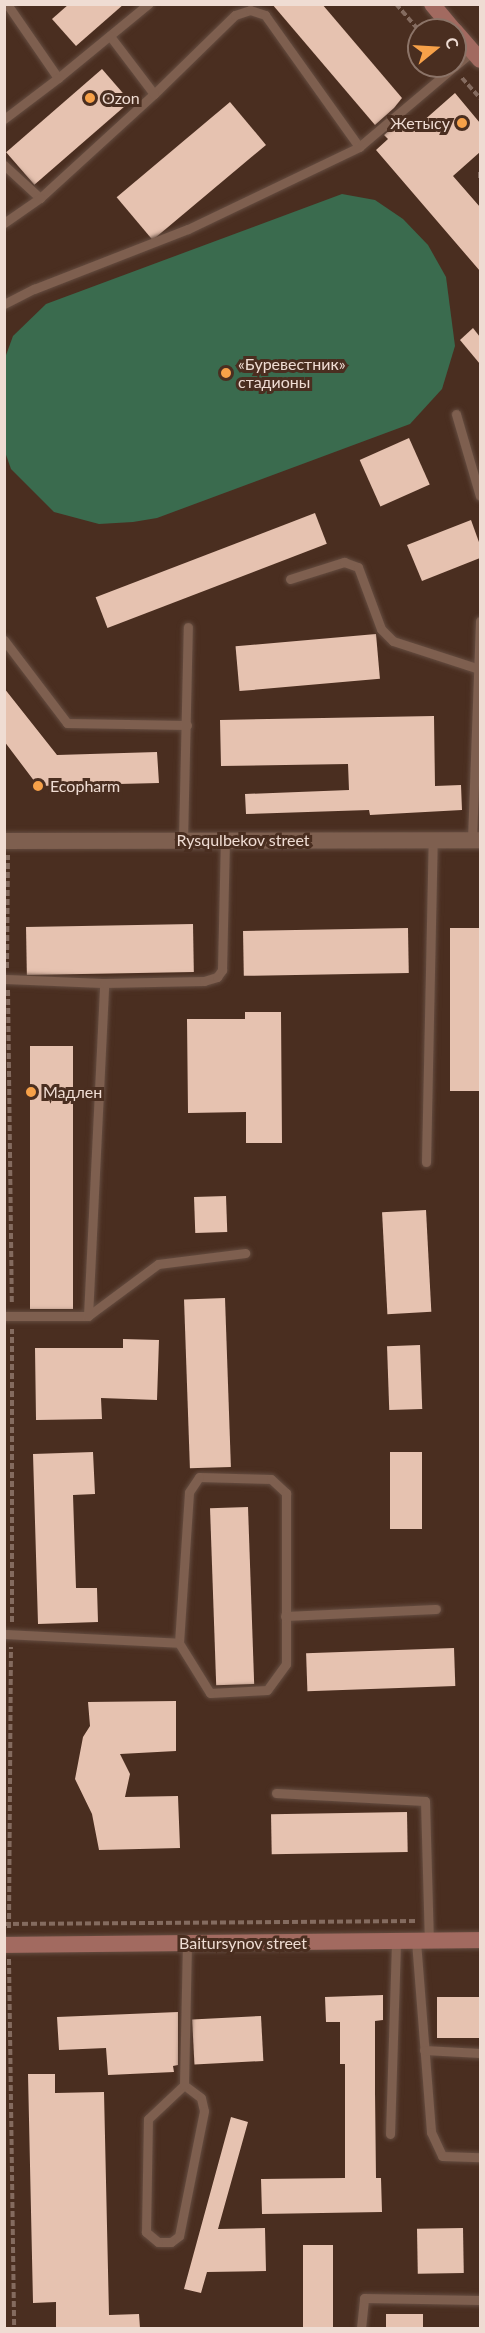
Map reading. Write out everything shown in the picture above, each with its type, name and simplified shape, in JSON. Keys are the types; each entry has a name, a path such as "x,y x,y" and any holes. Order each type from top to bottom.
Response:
{"main road":[{"path":"432,4 444,18"},
{"name":"Baitursynov street","path":"7,1951 187,1943 480,1940"}],"street":[{"name":"Rysqulbekov street","path":"4,841 476,840"}],"lane":[{"path":"7,4 57,78"},
{"path":"4,119 148,4"},
{"path":"4,223 40,198 236,15 250,10 265,15 359,147"},
{"path":"110,36 154,94"},
{"path":"4,304 34,289 188,229 359,147 440,78"},
{"path":"4,165 40,198"},
{"path":"456,414 480,496"},
{"path":"290,579 344,562 358,567 381,629 393,641 476,668"},
{"path":"476,840 476,668 480,621"},
{"path":"183,840 188,627"},
{"path":"6,645 67,723 187,725"},
{"path":"426,1162 433,839"},
{"path":"6,979 104,983 204,981 217,977 222,970 225,840"},
{"path":"88,1316 104,983"},
{"path":"8,1316 88,1316 158,1264 245,1253"},
{"path":"199,1477 271,1479 286,1492 286,1664 267,1690 210,1693 179,1643 189,1492 199,1477"},
{"path":"285,1616 436,1609"},
{"path":"8,1634 179,1643"},
{"path":"276,1793 425,1801 429,1921 422,1941 424,2050 431,2132 442,2156 480,2157"},
{"path":"390,2134 396,1942"},
{"path":"184,2085 201,2098 204,2111 179,2236 171,2242 158,2242 146,2232 148,2119 184,2085 187,1943"},
{"path":"424,2050 480,2053"},
{"path":"361,2328 364,2298 480,2300"}],"path":[{"path":"396,4 408,18"},
{"path":"464,78 480,98"},
{"path":"480,172 480,179"},
{"path":"8,868 6,979 7,1924 429,1921"},
{"path":"7,1951 14,2328"}],"green space":[{"name":"«Буревестник» стадионы","path":"342,194 375,200 403,219 428,245 446,277 455,346 442,389 410,424 157,518 133,522 99,524 54,512 11,469 5,452 5,358 13,336 46,304"}],"building":[{"path":"69,4 124,4 76,46 52,19"},
{"path":"272,4 322,4 402,98 375,125"},
{"path":"102,69 130,101 34,185 6,152"},
{"path":"455,93 480,123 480,152 453,176 480,207 480,271 376,150 388,139 384,135 403,118 413,130"},
{"path":"230,102 266,145 153,240 117,197"},
{"path":"473,328 480,337 480,364 460,340"},
{"path":"409,438 430,485 380,507 360,460"},
{"path":"315,513 327,544 107,628 96,597"},
{"path":"471,520 480,545 480,558 422,581 407,545"},
{"path":"376,634 380,679 239,691 236,646"},
{"path":"4,688 57,755 157,752 159,783 38,786 4,741"},
{"path":"434,716 435,786 461,785 462,810 370,815 369,810 246,814 245,794 349,790 348,764 221,766 220,720"},
{"path":"193,924 194,972 27,975 26,927"},
{"path":"408,928 409,973 244,976 243,931"},
{"path":"450,928 480,928 480,1091 450,1091"},
{"path":"245,1012 281,1012 282,1143 246,1143 246,1112 188,1113 187,1019 245,1019"},
{"path":"30,1046 73,1046 73,1309 30,1309"},
{"path":"226,1196 227,1232 195,1233 194,1197"},
{"path":"426,1210 431,1312 387,1314 382,1212"},
{"path":"225,1298 231,1467 190,1468 184,1299"},
{"path":"123,1339 159,1340 157,1400 101,1398 102,1419 36,1420 35,1348 123,1348"},
{"path":"420,1345 422,1409 389,1410 387,1346"},
{"path":"93,1452 95,1494 73,1495 76,1588 97,1588 98,1622 38,1624 33,1454"},
{"path":"390,1452 422,1452 422,1529 390,1529"},
{"path":"248,1507 254,1684 216,1685 210,1508"},
{"path":"454,1648 455,1686 307,1691 306,1653"},
{"path":"176,1701 176,1751 120,1754 130,1774 125,1797 178,1796 180,1848 99,1850 92,1814 75,1779 83,1737 90,1726 88,1702"},
{"path":"407,1812 408,1852 272,1854 271,1814"},
{"path":"383,1995 383,2020 375,2021 376,2178 381,2178 382,2212 262,2214 261,2179 345,2178 345,2064 340,2064 340,2022 326,2022 325,1997"},
{"path":"437,1997 480,1997 480,2038 437,2038"},
{"path":"178,2012 178,2065 173,2066 174,2072 108,2075 106,2048 59,2050 57,2017"},
{"path":"261,2016 263,2061 194,2065 192,2020"},
{"path":"28,2074 55,2074 55,2093 104,2092 109,2315 139,2314 140,2328 56,2328 56,2302 33,2303"},
{"path":"231,2117 248,2122 218,2229 265,2228 266,2271 207,2272 201,2293 184,2289"},
{"path":"463,2228 464,2273 418,2274 417,2229"},
{"path":"303,2245 333,2245 333,2328 303,2328"},
{"path":"386,2314 423,2314 423,2328 386,2328"}],"place":[{"name":"Ozon","path":"90,98"},
{"name":"Жетысу","path":"462,123"},
{"name":"«Буревестник» стадионы","path":"226,373"},
{"name":"Ecopharm","path":"38,786"},
{"name":"Мадлен","path":"31,1092"}]}
